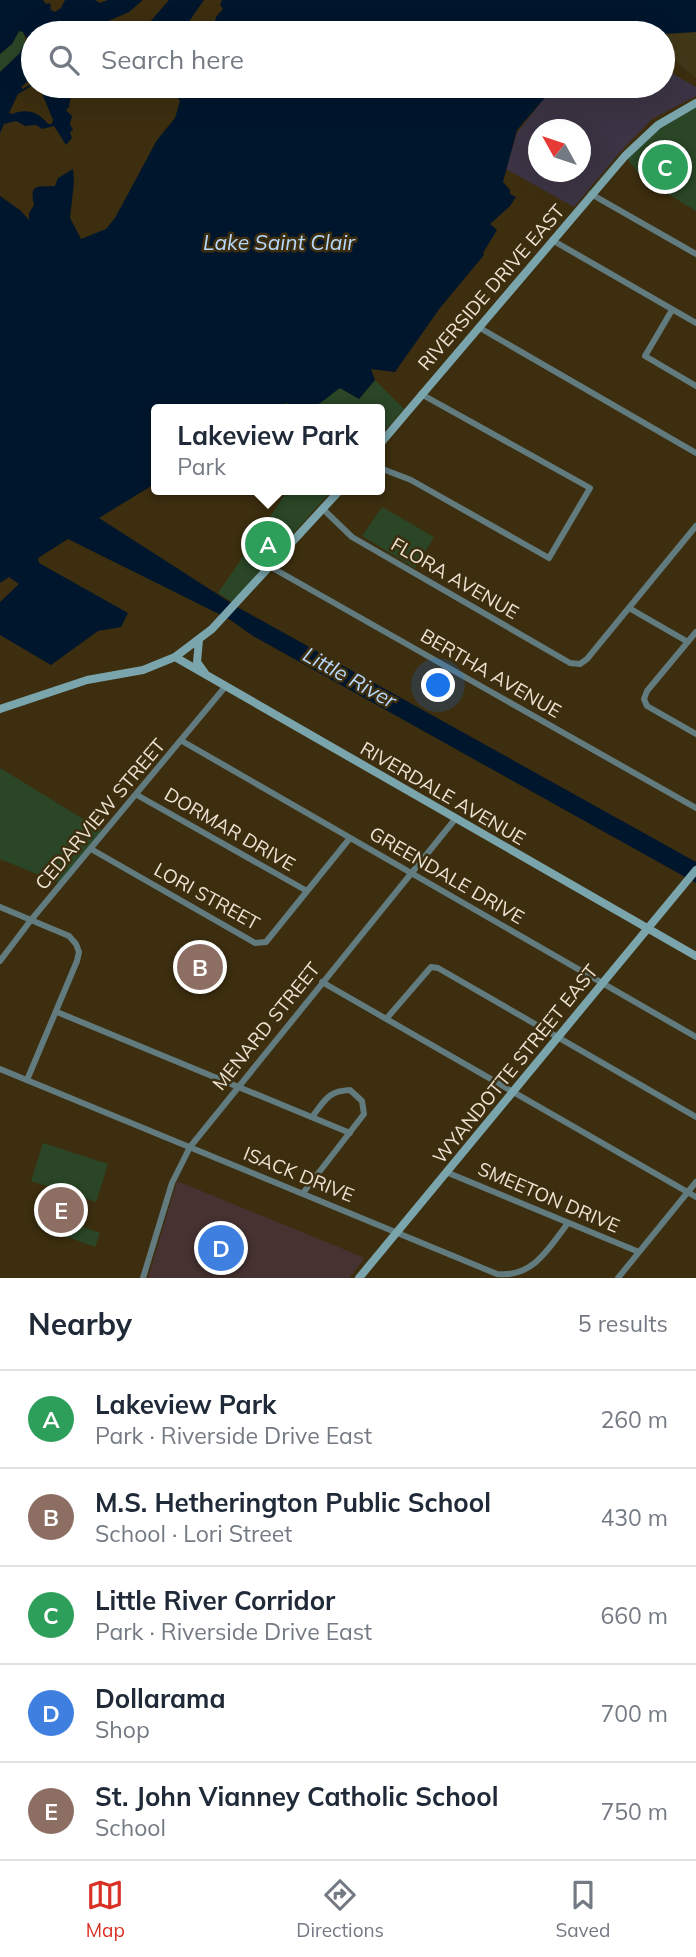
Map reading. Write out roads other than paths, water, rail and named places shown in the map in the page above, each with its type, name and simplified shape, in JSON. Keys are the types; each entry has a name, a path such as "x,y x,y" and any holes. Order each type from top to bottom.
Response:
{"street":[{"name":"RIVERSIDE DRIVE EAST","path":"385,438 591,194 646,135 670,117 696,103"},
{"path":"591,194 696,254"},
{"path":"552,240 696,323"},
{"path":"672,310 645,356 696,386"},
{"path":"480,328 696,453"},
{"path":"385,470 411,480 549,558 590,488 421,394"},
{"path":"0,709 87,680 143,670 175,657 212,629 336,495"},
{"name":"FLORA AVENUE","path":"323,509 352,537 570,663 580,664 629,608"},
{"path":"688,642 629,608 696,527"},
{"name":"BERTHA AVENUE","path":"270,566 696,808"},
{"path":"696,632 647,691 644,699 647,706 696,734"},
{"path":"199,640 197,662 207,676"},
{"name":"RIVERDALE AVENUE","path":"175,657 696,956"},
{"name":"CEDARVIEW STREET","path":"0,961 225,687"},
{"path":"0,709 27,705 58,694"},
{"name":"GREENDALE DRIVE","path":"182,741 696,1037"},
{"name":"DORMAR DRIVE","path":"137,795 307,891"},
{"name":"MENARD STREET","path":"143,1278 172,1183 190,1147 456,818"},
{"name":"LORI STREET","path":"91,849 255,943 266,942 350,838"},
{"name":"WYANDOTTE STREET EAST","path":"359,1278 696,870"},
{"path":"0,907 69,936 79,952 57,1012 27,1080"},
{"path":"387,1018 431,967 438,968 696,1117"},
{"path":"322,982 696,1196"},
{"path":"57,1012 350,1133"},
{"name":"ISACK DRIVE","path":"0,1069 497,1274 509,1277 533,1267 568,1223"},
{"path":"303,1193 364,1114 362,1101 350,1090 336,1091 327,1097 312,1117"},
{"name":"SMEETON DRIVE","path":"446,1172 639,1252"},
{"path":"618,1278 696,1182"}],"water":[{"path":"0,0 43,0 46,4 50,3 51,10 55,12 65,0 95,0 100,3 108,0 143,0 129,12 108,21 21,21 21,32 0,54"},
{"path":"169,0 204,0 189,21 151,21"},
{"path":"222,0 696,0 696,32 675,33 675,21 215,21 223,9 220,5"},
{"path":"21,50 21,92 9,113 32,112 52,124 53,120 44,98 70,98 66,110 72,116 70,124 73,130 70,132 72,138 66,145 54,126 42,129 36,125 25,126 16,121 4,124 0,133 0,72"},
{"name":"Lake Saint Clair","path":"178,98 545,98 517,130 503,182 510,194 516,197 490,224 497,230 484,255 440,308 395,372 371,369 375,380 359,399 340,388 319,404 151,404 151,486 99,518 239,608 696,862 696,883 253,636 229,619 68,539 38,558 39,563 128,613 121,627 98,631 51,665 0,635 0,602 19,584 9,577 0,583 0,196 29,220 29,213 34,205 34,190 55,186 58,178 73,169 70,218 81,239 106,229 115,218 157,140 175,118 180,101"}],"place":[{"name":"Little River Corridor","path":"665,167"},
{"name":"Lakeview Park","path":"268,544"},
{"name":"M.S. Hetherington Public School","path":"200,967"},
{"name":"St. John Vianney Catholic School","path":"61,1210"},
{"name":"Dollarama","path":"221,1248"}],"water label":[{"name":"Little River","path":"350,677"}]}
